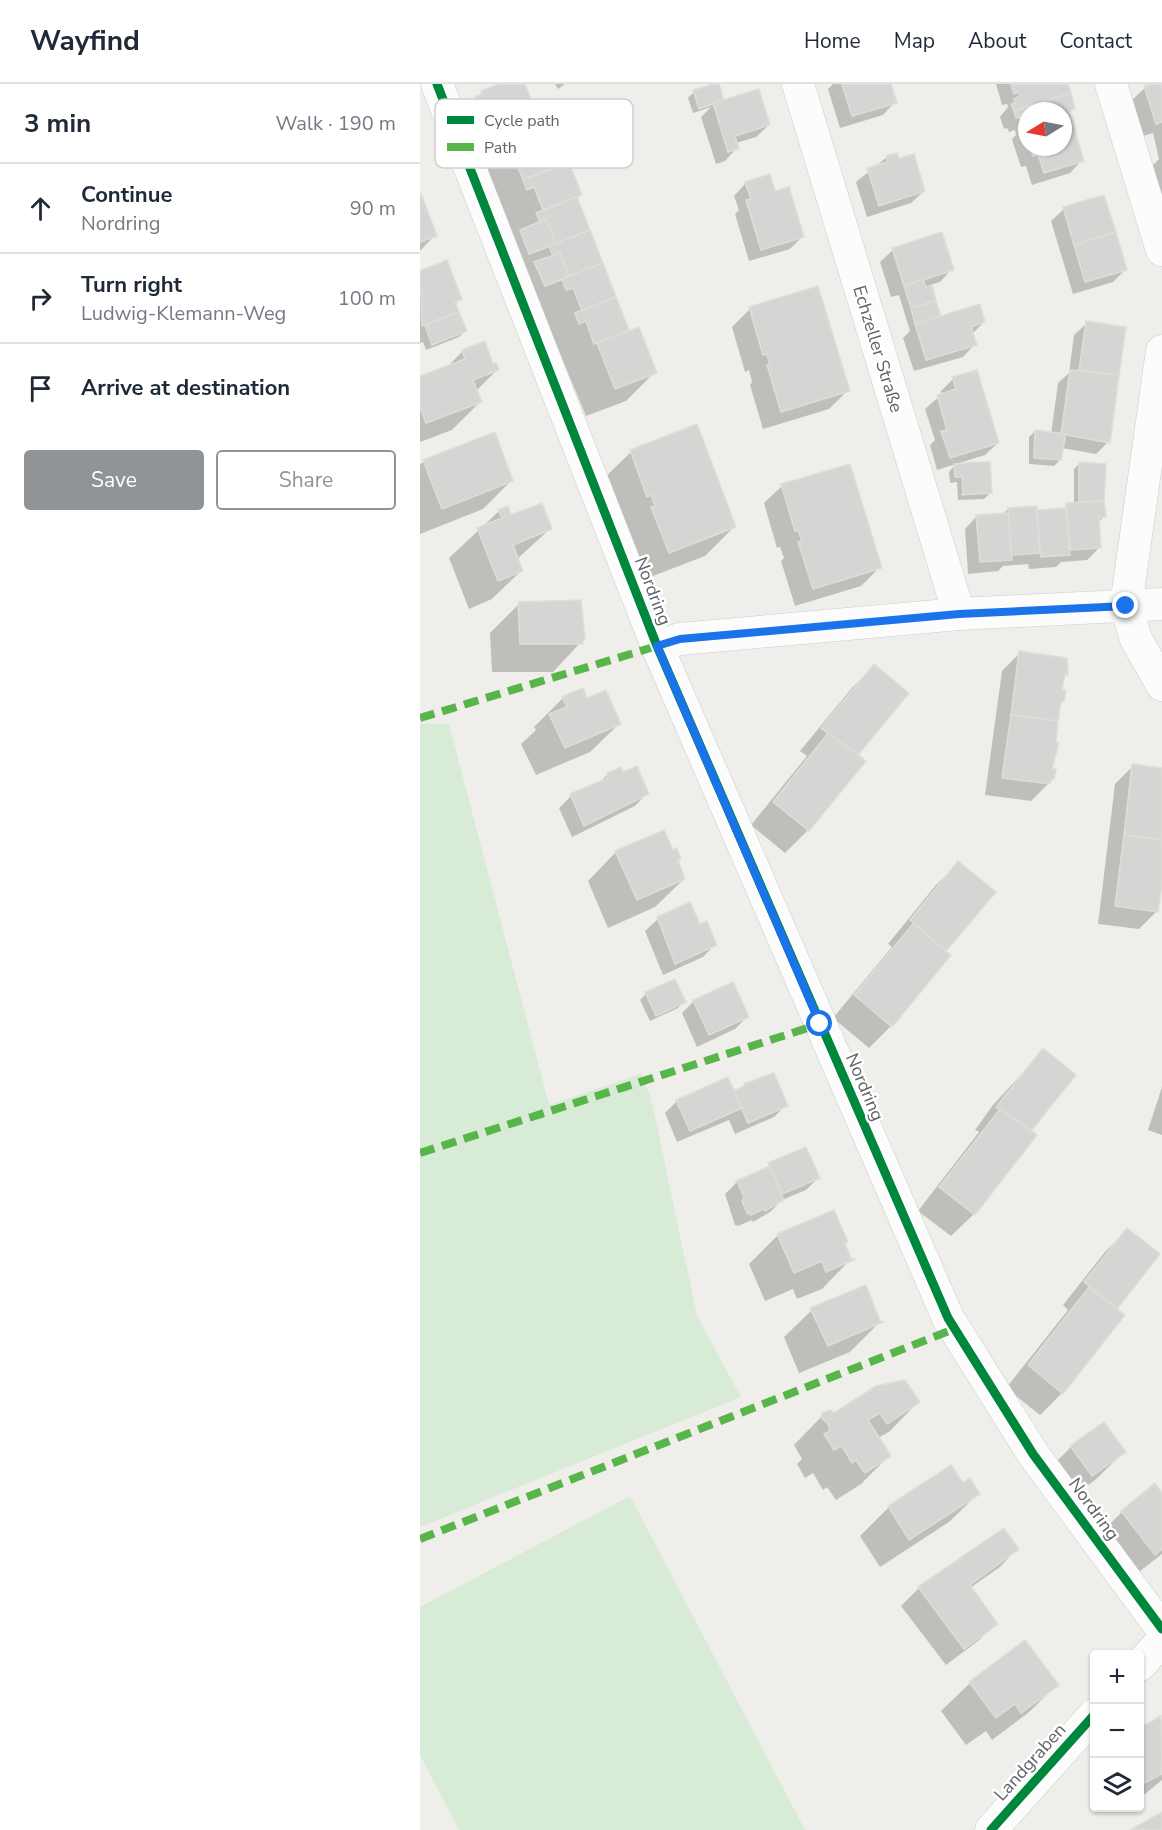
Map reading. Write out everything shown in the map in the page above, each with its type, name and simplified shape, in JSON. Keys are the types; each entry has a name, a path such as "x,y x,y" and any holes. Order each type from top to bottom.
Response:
{"street":[{"name":"Nordring","path":"437,84 443,99"},
{"name":"Echzeller Straße","path":"798,84 959,614"},
{"path":"1111,84 1162,250"},
{"name":"Nordring","path":"470,168 657,646 954,1329 1033,1454 1162,1629"},
{"path":"1162,351 1126,606 1136,639 1162,685"},
{"path":"657,646 680,639 959,614 1162,604"},
{"path":"1144,1661 1162,1641"},
{"name":"Landgraben","path":"991,1830 1090,1721"}],"green space":[{"path":"420,724 449,724 549,1105 641,1074 651,1098 697,1316 741,1397 420,1527"},
{"path":"630,1496 805,1830 459,1830 420,1755 420,1607"}],"building":[{"path":"499,84 525,84 531,99 476,99 475,97 482,94 481,91"},
{"path":"719,84 724,100 699,109 693,90"},
{"path":"842,84 891,84 897,103 852,116"},
{"path":"1011,84 1068,84 1071,93 1042,102 1018,102 1018,110 1014,111 1011,104 1015,103 1014,99 1020,96 1019,92 1014,94"},
{"path":"1162,84 1162,122 1156,124 1144,86"},
{"path":"759,89 770,125 735,136 739,149 728,152 713,103"},
{"path":"1071,93 1075,109 1072,110 1072,102 1042,102"},
{"path":"1018,110 1018,118 1016,118 1014,111"},
{"path":"1074,127 1084,161 1044,173 1039,156 1072,156 1072,128"},
{"path":"897,153 899,158 914,154 925,191 879,206 867,168 887,162 886,156"},
{"path":"518,168 552,168 523,180"},
{"path":"554,168 571,168 582,195 543,210 534,187 527,190 523,180"},
{"path":"770,174 775,191 789,187 804,237 761,250 746,200 751,199 745,182"},
{"path":"420,191 437,236 420,242"},
{"path":"1104,195 1116,232 1074,245 1063,207"},
{"path":"577,197 590,230 556,244 546,219 540,222 536,213"},
{"path":"546,219 556,244 529,254 520,230"},
{"path":"590,230 603,263 569,277 560,253 553,256 549,246"},
{"path":"942,232 954,270 904,286 892,248"},
{"path":"1116,232 1127,270 1085,282 1074,245"},
{"path":"560,253 569,277 545,286 534,262"},
{"path":"447,260 462,299 455,302 459,312 422,326 420,271"},
{"path":"603,263 616,297 582,310 573,288 566,290 562,279"},
{"path":"923,279 926,287 932,285 936,301 911,308 904,286"},
{"path":"818,286 850,391 781,412 767,365 770,365 767,354 763,355 749,307"},
{"path":"616,297 629,330 594,344 586,321 579,324 575,313"},
{"path":"936,301 941,316 915,324 911,308"},
{"path":"980,304 985,322 971,327 977,345 926,360 915,324"},
{"path":"459,312 467,331 432,345 425,325"},
{"path":"1086,321 1126,327 1119,375 1079,370"},
{"path":"639,327 657,373 615,389 597,343"},
{"path":"485,341 493,364 496,363 499,370 473,380 482,402 426,423 420,407 420,376 465,359 462,350"},
{"path":"977,370 999,443 950,458 941,431 947,430 937,395 956,389 952,377"},
{"path":"1070,370 1119,375 1110,443 1061,434"},
{"path":"697,424 736,527 669,553 651,507 655,506 651,495 647,497 630,450"},
{"path":"1035,430 1066,434 1061,460 1034,458"},
{"path":"495,432 513,481 442,509 423,460"},
{"path":"990,462 992,493 961,495 963,494 962,477 955,477 954,464"},
{"path":"1079,462 1106,464 1104,501 1079,502"},
{"path":"850,464 882,568 813,589 798,542 802,541 798,530 795,531 781,484"},
{"path":"1104,501 1106,517 1099,518 1101,548 1070,550 1066,503"},
{"path":"542,503 552,529 513,545 523,571 498,581 477,528 502,518 498,510 508,506 511,515"},
{"path":"1037,506 1040,553 1011,555 1008,508"},
{"path":"1066,508 1070,555 1041,557 1037,510"},
{"path":"1008,513 1012,560 980,562 976,515"},
{"path":"581,600 585,640 583,644 520,644 518,602"},
{"path":"1019,651 1067,658 1068,675 1065,674 1062,690 1066,690 1064,701 1061,701 1058,721 1011,715"},
{"path":"874,664 909,693 858,755 821,728"},
{"path":"583,688 587,698 606,690 621,724 565,748 549,714 567,707 562,697"},
{"path":"1011,715 1058,721 1056,742 1059,743 1052,769 1056,769 1054,779 1051,779 1050,784 1002,778"},
{"path":"828,733 866,761 809,831 773,802"},
{"path":"1132,764 1162,768 1162,840 1124,835"},
{"path":"637,766 649,794 584,826 570,794 608,778 607,773 621,767 623,772"},
{"path":"664,830 673,850 677,848 681,859 678,860 685,879 637,900 615,851"},
{"path":"1124,835 1162,840 1162,884 1158,912 1115,906"},
{"path":"958,861 996,892 946,951 910,920"},
{"path":"690,902 700,924 707,921 717,945 675,964 657,917"},
{"path":"913,924 951,955 892,1027 854,995"},
{"path":"675,979 686,1002 656,1016 645,992"},
{"path":"733,982 749,1017 709,1035 693,1000"},
{"path":"1043,1048 1076,1075 1031,1131 996,1107"},
{"path":"774,1073 788,1106 748,1123 734,1091 745,1086 744,1084"},
{"path":"728,1077 742,1108 690,1131 676,1100"},
{"path":"1000,1109 1037,1135 975,1215 939,1187"},
{"path":"806,1147 820,1178 782,1194 768,1163"},
{"path":"770,1166 784,1200 765,1211 764,1209 751,1215 747,1213 742,1201 744,1197 737,1181 734,1182"},
{"path":"834,1210 848,1242 845,1243 851,1259 855,1259 826,1272 822,1261 794,1273 777,1234"},
{"path":"1127,1228 1160,1254 1117,1309 1084,1282"},
{"path":"866,1285 880,1321 883,1322 828,1346 810,1308"},
{"path":"1089,1287 1125,1315 1063,1394 1028,1365"},
{"path":"905,1380 920,1402 887,1424 880,1413 868,1420 891,1456 865,1473 856,1460 852,1463 842,1446 834,1450 824,1434 830,1431 828,1424 821,1417 822,1413 830,1410 834,1413 876,1386"},
{"path":"1104,1422 1126,1452 1092,1476 1070,1446"},
{"path":"951,1465 963,1483 970,1478 980,1494 909,1540 888,1506"},
{"path":"1155,1483 1162,1493 1162,1549 1155,1555 1121,1511"},
{"path":"1004,1528 1019,1549 970,1585 998,1624 964,1649 918,1587"},
{"path":"1025,1640 1059,1685 1021,1713 1015,1704 996,1718 969,1682"},
{"path":"1161,1716 1162,1774 1144,1783 1144,1758 1144,1726"},
{"path":"1162,1812 1162,1830 1130,1830"}],"marked path":[{"path":"420,718 657,646"},
{"path":"420,1153 820,1024"},
{"path":"420,1539 954,1329"}],"cycle path":[{"path":"437,84 443,99"},
{"path":"470,168 657,646 948,1318 1033,1454 1162,1629"},
{"path":"991,1830 1090,1719"}],"route":[{"path":"820,1024 657,646 680,639 959,614 1126,606"}]}
